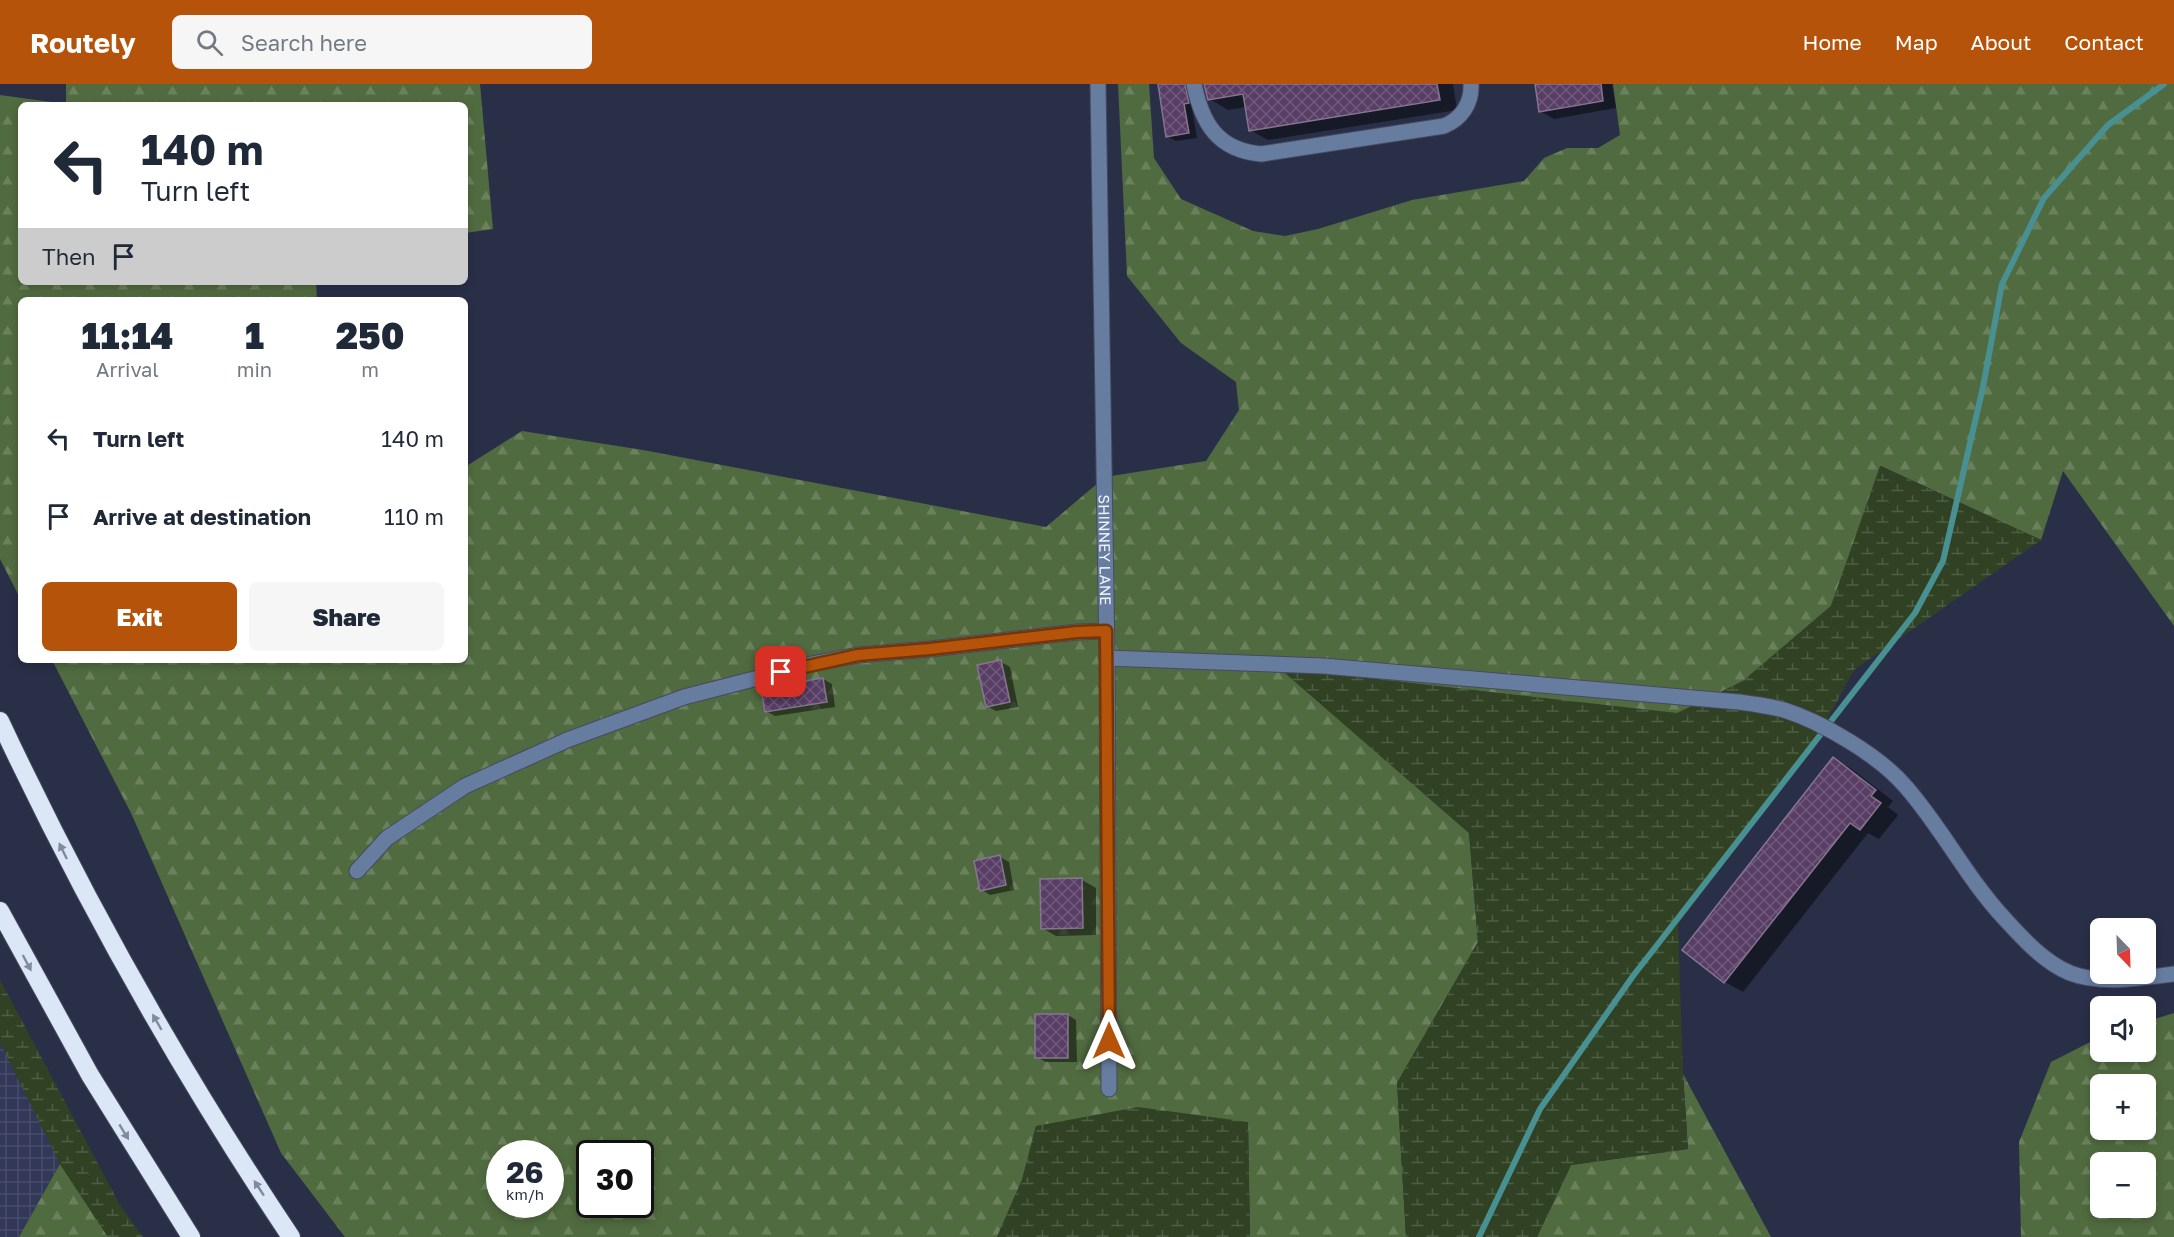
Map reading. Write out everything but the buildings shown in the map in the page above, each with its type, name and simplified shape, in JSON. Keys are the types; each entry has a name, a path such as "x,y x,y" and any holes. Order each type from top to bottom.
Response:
{"highway":[{"path":"0,721 71,867 131,978 195,1088 291,1237"},
{"path":"0,911 90,1075 191,1237"}],"street":[{"name":"SHINNEY LANE","path":"1098,84 1107,658 1109,1089"},
{"path":"1194,84 1198,103 1210,129 1232,147 1245,152 1261,154 1444,126 1466,109 1471,95 1471,84"},
{"path":"357,871 387,838 465,786 567,740 684,697 812,664 858,655 1106,631"},
{"path":"1107,658 1323,666 1739,702 1783,710 1813,722 1868,753 1891,771 1906,787 1977,887 2016,931 2046,959 2071,973 2095,978 2174,974"}],"shaded area":[{"path":"0,1042 60,1164 19,1237 0,1237"}],"green space":[{"path":"66,84 480,84 493,229 468,233 468,102 66,102"},
{"path":"1118,84 1149,84 1154,158 1181,199 1253,231 1285,236 1318,229 1412,200 1524,181 1544,158 1567,148 1598,148 1620,135 1613,84 2174,84 2174,626 2063,471 2041,540 1881,466 1831,606 1743,681 1677,714 1280,668 1469,833 1478,942 1397,1083 1406,1237 1250,1237 1248,1122 1036,1126 1022,1180 997,1237 345,1237 281,1153 131,813 54,663 468,663 468,465 522,431 643,450 1046,527 1105,477 1206,461 1239,410 1236,382 1181,343 1127,276"},
{"path":"0,95 51,102 18,102 18,285 316,285 317,297 18,297 18,594 0,559"},
{"path":"1880,466 2041,540 1854,670 1816,740 1678,924 1688,1149 1571,1165 1537,1237 1406,1237 1397,1083 1478,942 1469,833 1279,668 1677,713 1743,681 1831,606"},
{"path":"0,980 120,1205 143,1237 108,1237 60,1164 0,1042"},
{"path":"2174,1013 2174,1237 2021,1237 2019,1142 2051,1062 2090,1042 2090,1062 2156,1062 2156,1019"},
{"path":"1683,1074 1771,1237 1537,1237 1571,1165 1688,1149"},
{"path":"1138,1107 1248,1122 1250,1237 997,1237 1022,1180 1036,1126"},
{"path":"60,1164 108,1237 19,1237"}],"waterway":[{"path":"1479,1237 1540,1109 1633,976 1915,613 1943,561 1983,387 2002,284 2044,198 2108,125 2164,84"}],"route":[{"path":"781,672 858,655 1106,631 1109,1041"}]}
